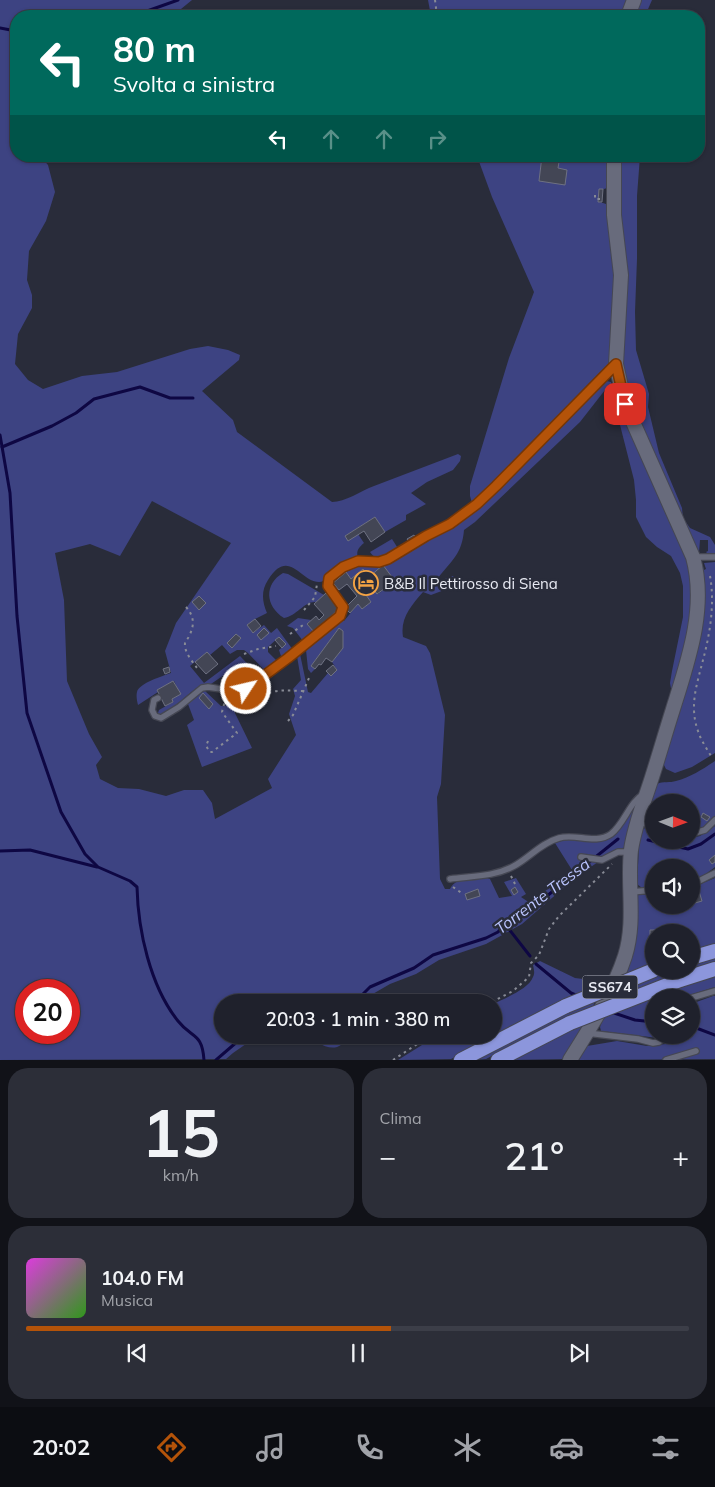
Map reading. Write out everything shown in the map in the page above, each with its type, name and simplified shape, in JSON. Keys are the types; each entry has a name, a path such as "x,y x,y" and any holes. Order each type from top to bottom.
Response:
{"highway":[{"path":"700,955 715,950"},
{"name":"SS674","path":"498,1060 570,1023 680,980 715,969"},
{"name":"SS674","path":"461,1060 566,1006 645,974"}],"street":[{"path":"570,1060 606,999 620,971 626,953 629,936 631,851 637,819 653,775 690,651 698,599 697,573 699,557 625,404 616,364 621,275 614,215 614,162"}],"lane":[{"path":"158,698 154,700 152,710 155,716 161,718 179,707 202,688 241,691 254,684 340,616 343,607 328,586 329,578 343,567 358,561 379,562 388,559 457,519 496,486 616,364"},
{"path":"699,557 715,557"},
{"path":"450,879 505,871 515,866 549,841 558,838 570,836 588,839 602,838 616,830 626,818 637,798 646,792"},
{"path":"637,819 645,823"},
{"path":"700,831 705,830 715,820"},
{"path":"583,857 602,860 618,852 624,852"},
{"path":"700,880 715,873"},
{"path":"631,892 645,891"},
{"path":"700,995 715,991"},
{"path":"590,1028 645,1040"},
{"path":"666,1060 696,1051"}],"path":[{"path":"595,195 595,199 605,200 605,195"},
{"path":"699,557 711,583 712,602 704,659 694,690 694,708 698,731 712,758"},
{"path":"304,610 315,598 318,584"},
{"path":"186,607 192,614 193,621 190,634 184,641 190,659 197,668"},
{"path":"290,634 306,623"},
{"path":"244,654 276,646"},
{"path":"288,721 293,715 309,678"},
{"path":"208,741 207,749 212,752 237,733 222,712 229,690"},
{"path":"263,696 282,690 304,691"},
{"path":"502,997 513,991 529,977 530,963 539,955 549,929 559,916 624,852"},
{"path":"393,1060 417,1044"}],"shaded area":[{"path":"0,0 192,0 181,10 10,10 10,162 45,162 48,165 55,192 46,221 29,251 27,280 32,295 32,308 18,334 15,364 28,380 43,389 82,376 117,372 190,349 208,346 228,350 240,355 239,360 202,391 233,420 237,432 332,502 348,498 458,454 461,456 460,461 453,470 427,482 411,493 426,504 406,515 406,520 385,532 375,517 345,536 358,534 364,543 358,550 358,559 336,568 323,581 312,581 288,566 282,566 275,571 268,580 263,592 267,613 247,625 254,632 264,625 271,633 277,628 293,650 282,659 279,650 286,644 279,637 268,647 268,652 278,662 266,672 244,650 237,650 230,654 222,645 210,655 207,652 190,666 204,683 240,656 260,677 246,687 241,688 227,673 208,686 201,685 161,715 158,713 159,710 173,702 172,699 180,694 174,681 157,690 158,692 138,705 137,692 147,683 171,673 165,651 176,623 231,543 152,501 120,556 90,544 55,553 64,600 67,681 89,734 102,757 96,765 100,779 118,788 139,789 166,796 184,790 203,790 212,803 215,819 272,788 268,779 296,735 289,714 295,696 293,689 301,680 297,656 300,654 308,692 311,693 328,673 331,676 337,670 332,662 343,648 339,628 311,666 315,669 311,673 308,669 306,650 339,621 344,621 358,604 362,609 371,602 364,592 371,586 378,594 395,581 383,565 369,577 363,570 351,579 346,572 361,565 387,563 427,538 441,534 457,523 491,494 591,393 606,381 611,382 619,405 688,561 694,585 685,651 672,694 670,683 683,617 683,586 680,573 671,556 646,537 636,517 634,480 619,421 605,390 580,422 475,522 464,530 459,551 438,578 442,580 453,576 458,580 455,586 431,595 423,592 407,613 403,624 403,637 426,646 430,653 445,715 441,784 437,797 440,879 445,889 450,889 461,880 487,878 490,879 499,898 512,896 504,882 516,878 526,894 521,897 530,903 572,870 555,843 565,840 605,840 611,837 620,829 636,802 628,847 617,849 575,878 522,924 486,944 439,960 416,974 390,984 373,994 214,994 214,1044 246,1044 226,1059 0,1060"},
{"path":"428,0 629,0 625,10 430,10"},
{"path":"640,0 652,0 648,10 636,10"},
{"path":"479,162 608,162 607,188 601,190 600,202 606,204 614,278 609,363 472,503 470,486 509,358 534,292 492,197"},
{"path":"619,162 640,162 637,196 636,350 649,394 648,407 659,453 682,508 683,518 630,401 620,358"},
{"path":"683,518 690,528 710,537 715,545 715,553 706,552 708,551 708,540 700,540 699,553"},
{"path":"392,539 399,550 392,555 377,558 370,552"},
{"path":"715,562 715,753 692,767 675,773 666,769 663,763 702,563 704,570 706,569 704,563"},
{"path":"283,573 324,595 316,602 308,604 293,615 284,618 273,607 269,595 272,583"},
{"path":"298,618 311,620 307,624 314,632 303,641 293,628 287,626"},
{"path":"284,667 233,709 252,748 202,767 187,725 194,720 188,704 200,692 205,691 221,706 225,706 236,696 252,691"},
{"path":"715,761 715,817 700,828 700,794 654,794 657,784 674,782 701,770"},
{"path":"715,826 715,867 700,877 700,859 645,859 645,888 637,884 640,827 645,828 645,849 700,849 700,836"},
{"path":"715,878 715,945 700,949 700,924 645,924 645,967 624,974 637,895 645,895 645,914 700,914 700,884"},
{"path":"715,958 715,965 700,970 700,962"},
{"path":"540,961 575,978 591,980 595,987 564,1000 502,1032 502,1000 526,986 531,981 534,976 533,965"},
{"path":"715,975 715,987 700,992 700,989 677,989"},
{"path":"650,979 673,979 615,998 619,990"},
{"path":"715,996 715,1059 579,1060 587,1046 617,1041 647,1046 700,1044 700,1001"},
{"path":"597,998 593,1006 486,1059 472,1060"},
{"path":"645,1001 645,1036 601,1031 600,1027 604,1016"},
{"path":"586,1022 564,1059 511,1060"},
{"path":"320,1044 342,1044 333,1048"},
{"path":"424,1044 480,1044 451,1059 398,1060"}],"building":[{"path":"541,162 559,162 558,168 567,170 565,185 539,181"},
{"path":"599,189 603,189 602,202 598,202"},
{"path":"375,517 385,532 371,542 364,531 348,541 345,536"},
{"path":"414,535 416,538 409,542 407,539"},
{"path":"383,565 395,581 377,594 371,586 364,592 371,602 362,609 358,604 350,613 345,608 357,596 347,584 339,590 333,583 346,572 351,579 363,569 369,577"},
{"path":"326,593 339,609 314,632 307,624 316,616 319,620 324,615 314,604"},
{"path":"199,596 206,603 199,610 192,602"},
{"path":"255,619 261,626 253,633 247,625"},
{"path":"264,628 269,633 261,640 257,635"},
{"path":"339,628 343,631 343,648 332,662 326,658 315,669 311,666"},
{"path":"236,634 241,638 232,648 227,643"},
{"path":"279,637 286,644 282,648 275,640"},
{"path":"207,652 218,664 206,674 195,662"},
{"path":"333,665 337,670 331,676 326,671"},
{"path":"169,667 170,672 165,674 163,669"},
{"path":"173,681 181,694 172,699 173,702 165,706 157,690"},
{"path":"203,693 213,704 209,709 199,698"},
{"path":"703,813 710,817 707,821 701,817"},
{"path":"715,855 715,862 712,864 709,860"},
{"path":"515,887 518,892 514,895 511,890"},
{"path":"478,889 480,896 467,900 465,894"}],"waterway":[{"path":"150,10 178,0"},
{"path":"0,28 10,30"},
{"path":"2,447 52,426 76,413 94,399 140,387 170,398 193,398"},
{"path":"0,435 10,493 17,616 27,713 61,812 85,854 98,867 130,881 137,887 143,939 153,975 168,1007 183,1027 199,1040 204,1060"},
{"name":"Torrente Tressa","path":"700,844 715,834"},
{"name":"Torrente Tressa","path":"363,994 370,987 414,968 433,955 486,938 498,932 505,924 522,916 618,839"},
{"path":"0,851 30,850 97,867"},
{"path":"505,924 530,956"},
{"path":"536,964 571,993 578,996"},
{"path":"611,1012 635,1020 645,1021"},
{"path":"700,1029 715,1035"},
{"name":"Torrente Tressa","path":"216,1060 235,1044"}],"place":[{"name":"B&B Il Pettirosso di Siena","path":"366,583"}],"route":[{"path":"246,689 270,673 340,616 343,611 342,603 328,586 327,581 329,578 343,567 358,561 379,562 388,559 450,524 477,504 616,364 618,380 625,404"}]}
